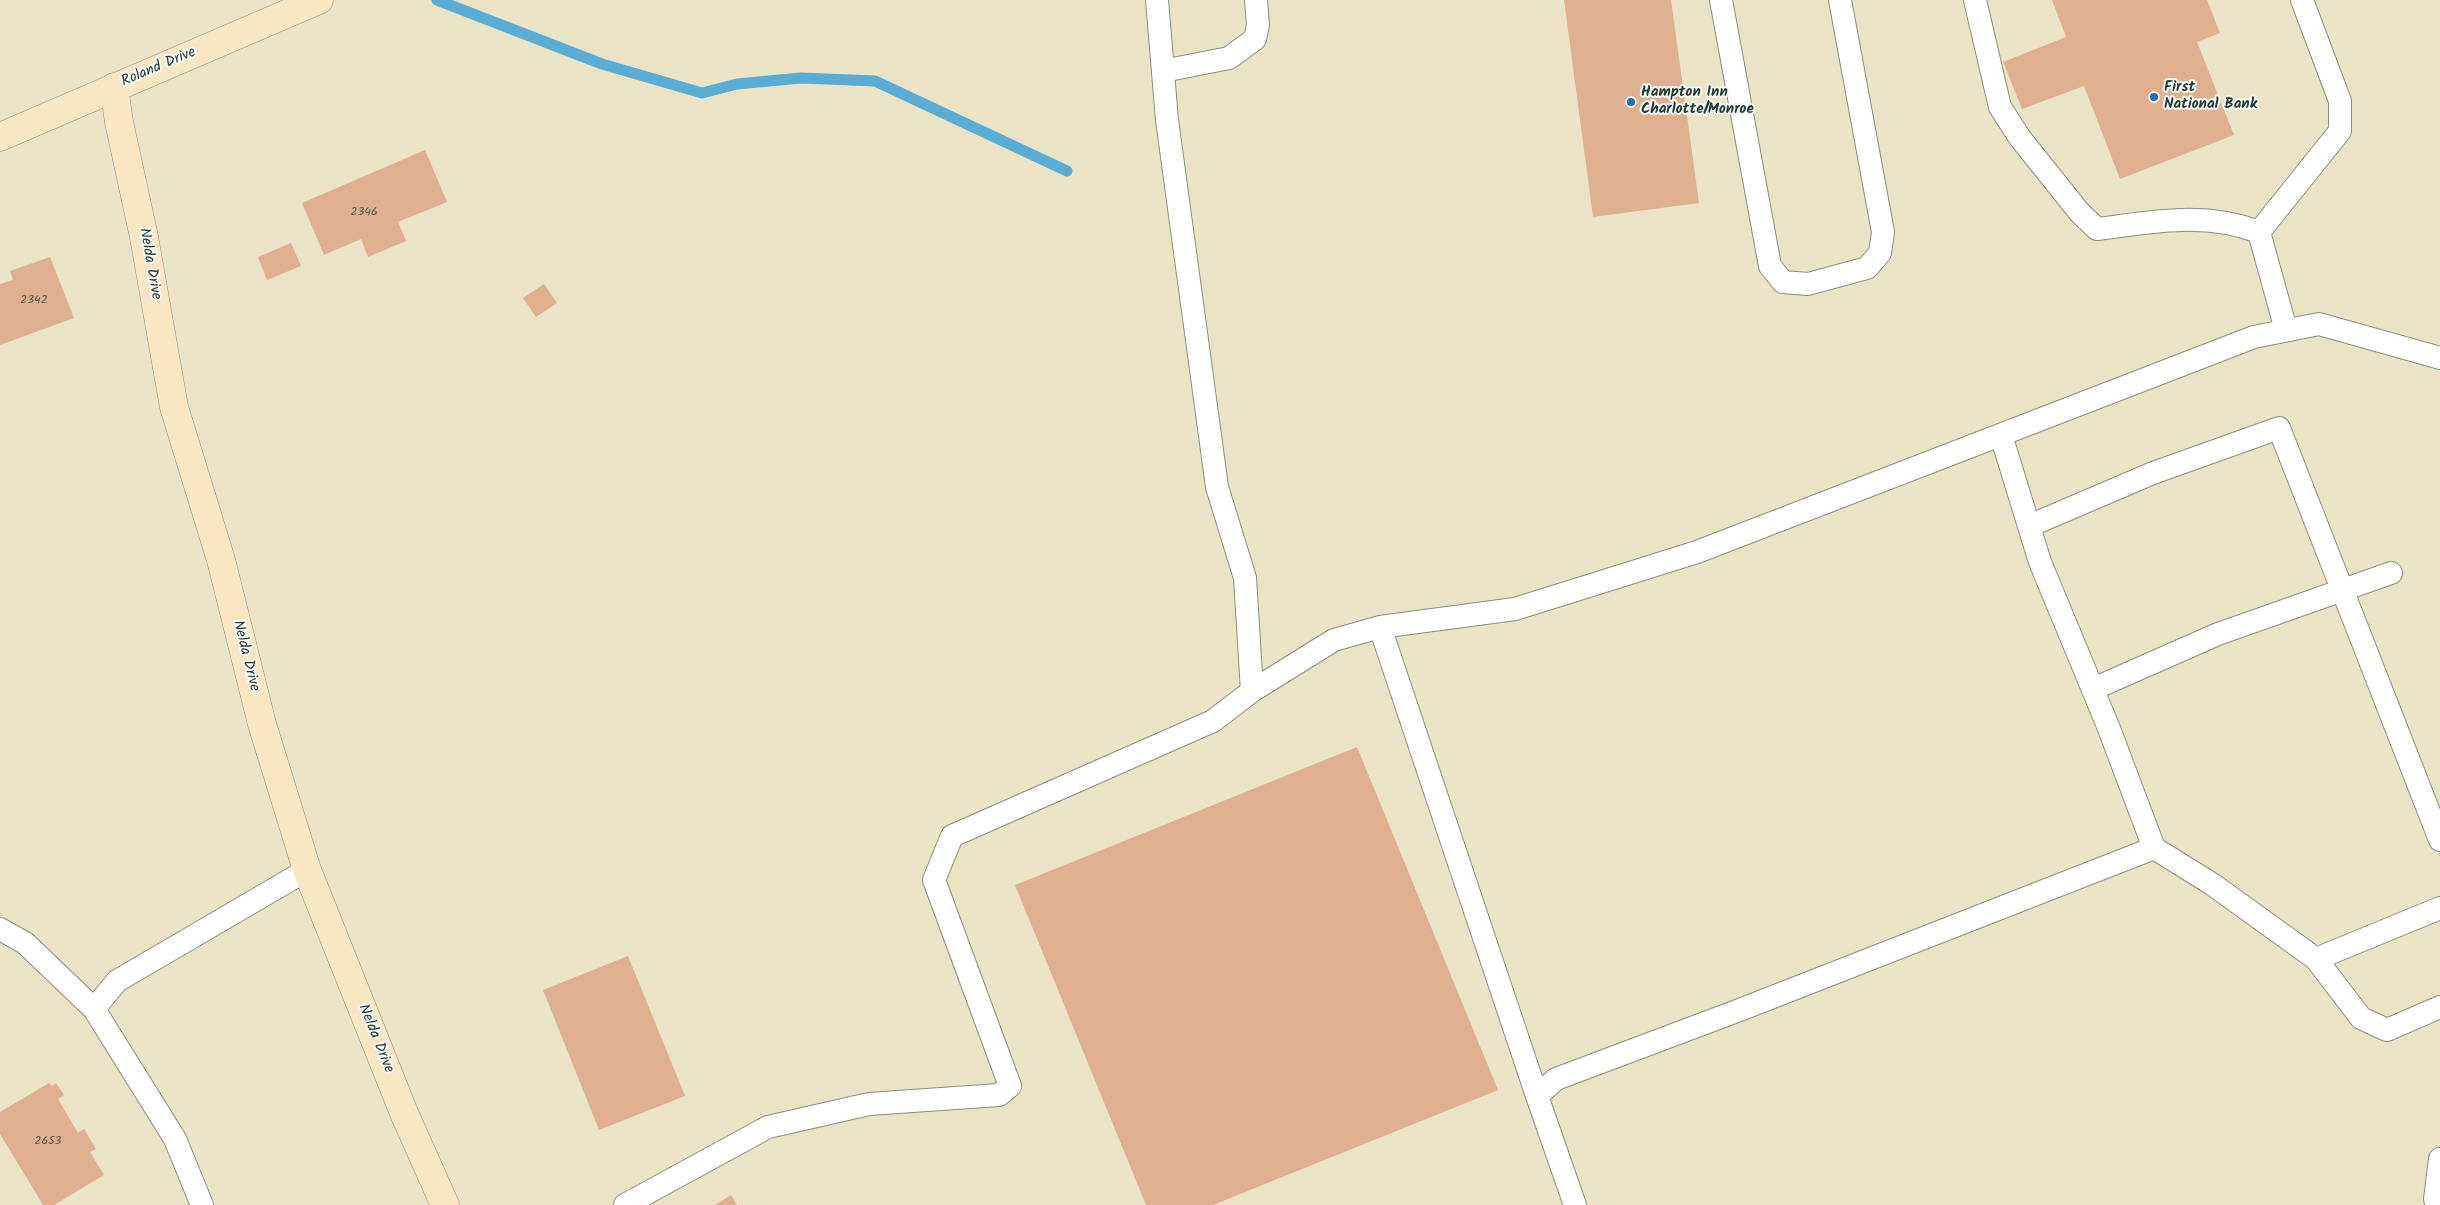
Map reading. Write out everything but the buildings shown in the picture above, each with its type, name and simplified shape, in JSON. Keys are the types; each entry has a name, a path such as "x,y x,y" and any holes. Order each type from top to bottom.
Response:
{"street":[{"name":"Roland Drive","path":"0,137 319,0"},
{"name":"Nelda Drive","path":"114,87 118,122 144,237 174,407 221,560 262,724 307,870 404,1113 446,1205"}],"lane":[{"path":"1157,0 1167,120 1216,487 1245,578 1252,691"},
{"path":"1163,71 1229,58 1255,39 1258,25 1256,0"},
{"path":"1721,0 1770,266 1783,282 1808,284 1867,268 1880,253 1883,232 1840,0"},
{"path":"1975,0 2000,107 2020,138 2080,213 2097,229 2191,218 2236,223 2259,232"},
{"path":"2259,232 2340,131 2340,101 2302,0"},
{"path":"2259,232 2286,330"},
{"path":"625,1205 768,1127 869,1104 999,1095 1010,1086 934,880 952,836 1213,720 1252,691 1334,640 1380,627 1515,610 1697,552 2254,336 2319,324 2440,358"},
{"path":"2029,526 2153,474 2279,428 2440,840"},
{"path":"2001,435 2040,562 2093,689 2154,848 2212,884 2316,959 2362,1018 2387,1030 2440,1007"},
{"path":"2093,689 2218,634 2391,573"},
{"path":"1380,627 1575,1205"},
{"path":"1537,1096 1556,1079 1737,1011 2154,848"},
{"path":"94,1009 116,981 307,870"},
{"path":"2316,959 2440,908"},
{"path":"0,928 25,943 94,1009 174,1139 202,1205"},
{"path":"2437,1205 2435,1199 2440,1159"}],"waterway":[{"path":"437,0 602,64 702,93 737,84 801,78 875,81 1067,171"}],"place":[{"name":"First National Bank","path":"2154,97"},
{"name":"Hampton Inn Charlotte/Monroe","path":"1631,102"}]}
